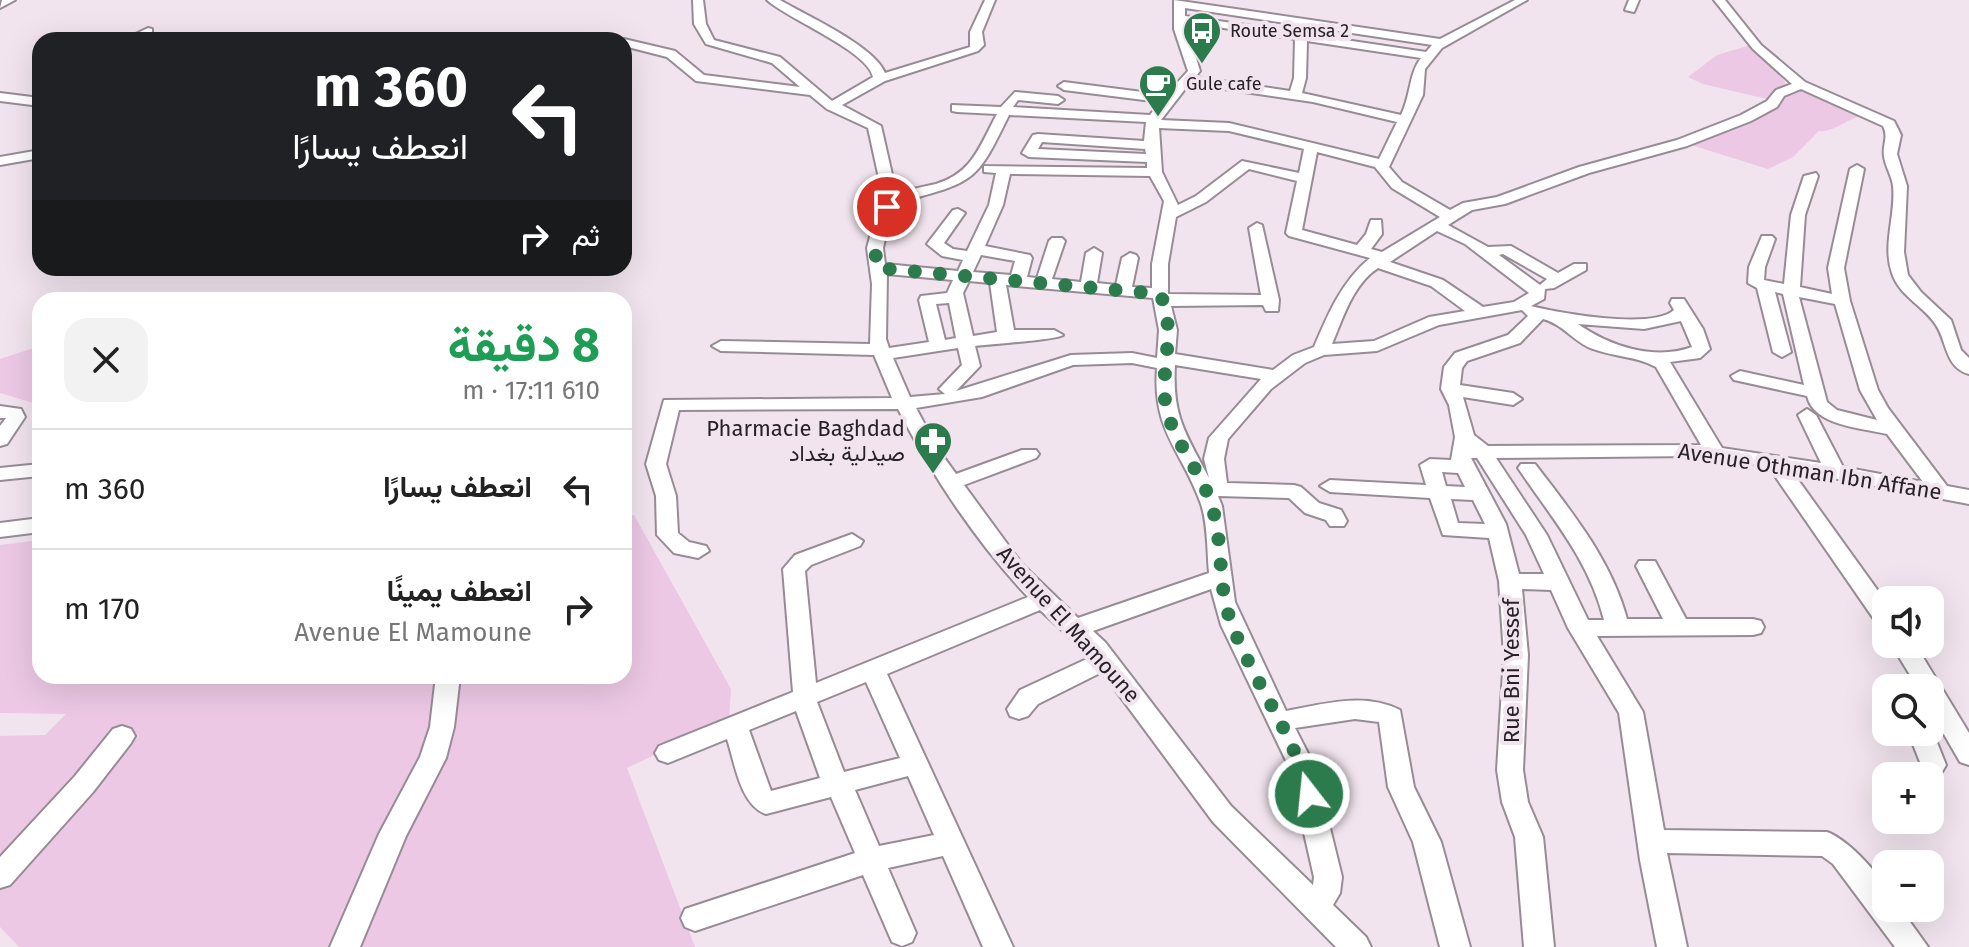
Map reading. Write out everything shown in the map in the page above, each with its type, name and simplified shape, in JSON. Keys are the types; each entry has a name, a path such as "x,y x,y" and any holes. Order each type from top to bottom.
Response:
{"street":[{"path":"0,5 10,0"},
{"path":"698,0 700,24 708,40"},
{"path":"772,0 851,46 881,72 874,82"},
{"path":"694,42 708,40 737,52 776,60 803,80 812,92 838,108 874,82 974,49 978,45 976,32 990,0"},
{"path":"1382,164 1398,138 1403,120 1417,95 1419,69 1429,56 1468,25 1500,15 1522,0"},
{"path":"1719,0 1757,47 1801,85 1889,124 1894,135 1890,154 1900,186 1896,252 1900,275 1915,296 1945,324 1953,351 1969,369"},
{"path":"1179,7 1434,41 1440,45"},
{"path":"1179,7 1301,39 1429,56"},
{"path":"1179,7 1194,65 1189,80 1156,138 1171,201 1162,245 1167,361 1164,398 1169,418 1211,492 1224,602 1232,625 1282,721 1302,767 1328,877 1326,893 1314,906"},
{"path":"1295,95 1300,78 1301,39"},
{"path":"632,44 674,56 700,78 812,92"},
{"path":"654,50 681,45"},
{"path":"868,60 856,73 874,82"},
{"path":"1189,80 1295,95 1403,120"},
{"path":"1321,350 1341,303 1374,257 1468,206 1500,201 1584,170 1682,143 1764,109 1780,93 1801,85"},
{"path":"18,99 32,92"},
{"path":"907,196 963,177 986,154 1001,115 1018,95 1061,97 1156,138"},
{"path":"0,97 32,101"},
{"path":"1061,97 1156,138"},
{"path":"957,108 1053,123 1061,97"},
{"name":"Avenue El Mamoune","path":"838,108 861,116 876,128 889,192 875,248 881,352 903,401 950,483 1014,569 1043,600 1076,628 1132,691 1222,814 1356,947"},
{"path":"1156,138 1094,144 1229,127 1382,164 1397,185 1537,290"},
{"path":"948,389 971,366 968,341 955,297 996,205 998,173 1156,138"},
{"path":"1269,230 1301,212 1303,178 1311,148"},
{"path":"0,161 32,155"},
{"path":"1170,214 1201,199 1247,164 1303,178"},
{"path":"1857,169 1837,257 1842,301 1869,390 1892,429 1939,490"},
{"path":"1811,176 1798,215 1792,292 1816,393 1824,412 1892,429"},
{"path":"958,213 936,247 953,255 975,253 1023,258 1018,280"},
{"path":"1374,257 1376,223"},
{"path":"877,268 1088,287 1162,298 1272,304 1269,230"},
{"path":"1269,230 1374,257 1437,283 1481,314"},
{"path":"1767,239 1754,279 1765,286 1842,301"},
{"path":"1043,283 1057,241"},
{"path":"1485,252 1505,249 1558,279"},
{"path":"1088,287 1094,253"},
{"path":"1123,291 1130,258"},
{"path":"1537,290 1580,267"},
{"path":"998,279 997,293 1007,336"},
{"path":"1765,286 1788,387"},
{"path":"1537,290 1539,313"},
{"path":"938,345 927,300 955,297"},
{"path":"1211,492 1219,480 1214,453 1219,438 1275,376 1299,359 1321,350 1370,347 1435,321 1481,314 1539,313 1637,323 1673,320 1680,307 1700,343 1700,352 1654,358 1597,345 1539,313"},
{"path":"1513,399 1450,389 1453,367 1461,357 1514,339 1539,313"},
{"path":"721,346 881,352 1007,336 1054,335"},
{"path":"1782,352 1806,355"},
{"path":"698,551 682,548 668,535 666,496 656,464 671,404 789,406 963,396 1071,360 1132,358 1275,376"},
{"path":"1654,358 1666,368 1715,452"},
{"path":"1740,376 1816,393"},
{"name":"Rue Bni Yessef","path":"1450,389 1458,405 1467,452 1480,494 1498,531 1510,581 1516,655 1511,778 1515,802 1529,837 1539,947"},
{"path":"0,412 14,413 16,417 0,440"},
{"path":"1807,415 1835,472"},
{"name":"Avenue Othman Ibn Affane","path":"1440,494 1430,465 1467,452 1633,448 1715,452 1969,497"},
{"path":"1467,452 1536,535 1580,628 1631,712 1672,947"},
{"path":"950,483 1029,454"},
{"path":"1774,461 1872,599"},
{"path":"1528,468 1582,541 1601,574 1617,627"},
{"path":"0,474 32,471"},
{"path":"1330,486 1480,494"},
{"path":"1211,492 1294,492 1312,508 1334,515 1337,521"},
{"path":"1440,494 1452,532 1498,531"},
{"path":"0,530 32,526"},
{"path":"852,541 803,560 794,569 804,697 902,933"},
{"path":"1647,566 1671,608 1676,625"},
{"path":"1076,628 1222,577"},
{"path":"1510,581 1556,582"},
{"path":"668,753 1043,600"},
{"path":"1580,628 1676,625 1753,627"},
{"path":"1019,709 1029,697 1105,660"},
{"path":"873,670 998,947"},
{"path":"345,947 393,834 433,758 442,727 447,684"},
{"path":"1282,721 1367,710 1383,712 1391,717 1401,787 1427,842 1455,947"},
{"path":"1944,724 1969,755"},
{"path":"735,725 760,797 766,803 915,764"},
{"path":"0,876 84,784 122,736"},
{"path":"1652,841 1827,844 1851,866 1913,947"},
{"path":"695,918 871,860 951,843"}],"shaded area":[{"path":"1753,46 1775,66 1786,84 1767,99 1703,84 1688,77 1717,55"},
{"path":"1802,88 1865,115 1819,131 1793,157 1768,169 1691,145 1779,106 1781,97"},
{"path":"32,349 32,403 0,393 0,359"},
{"path":"634,515 731,689 729,719 627,768 695,947 19,947 0,927 0,736 45,735 66,714 0,713 0,545 32,541 32,684 632,684"}],"place":[{"name":"Route Semsa 2","path":"1202,65"},
{"name":"Gule cafe","path":"1158,118"},
{"name":"Pharmacie Baghdad صيدلية بغداد","path":"933,475"}],"route":[{"path":"887,207 875,248 877,268 1160,294 1168,330 1164,398 1169,418 1212,506 1224,602 1232,625 1282,721 1302,767 1309,794"}]}
